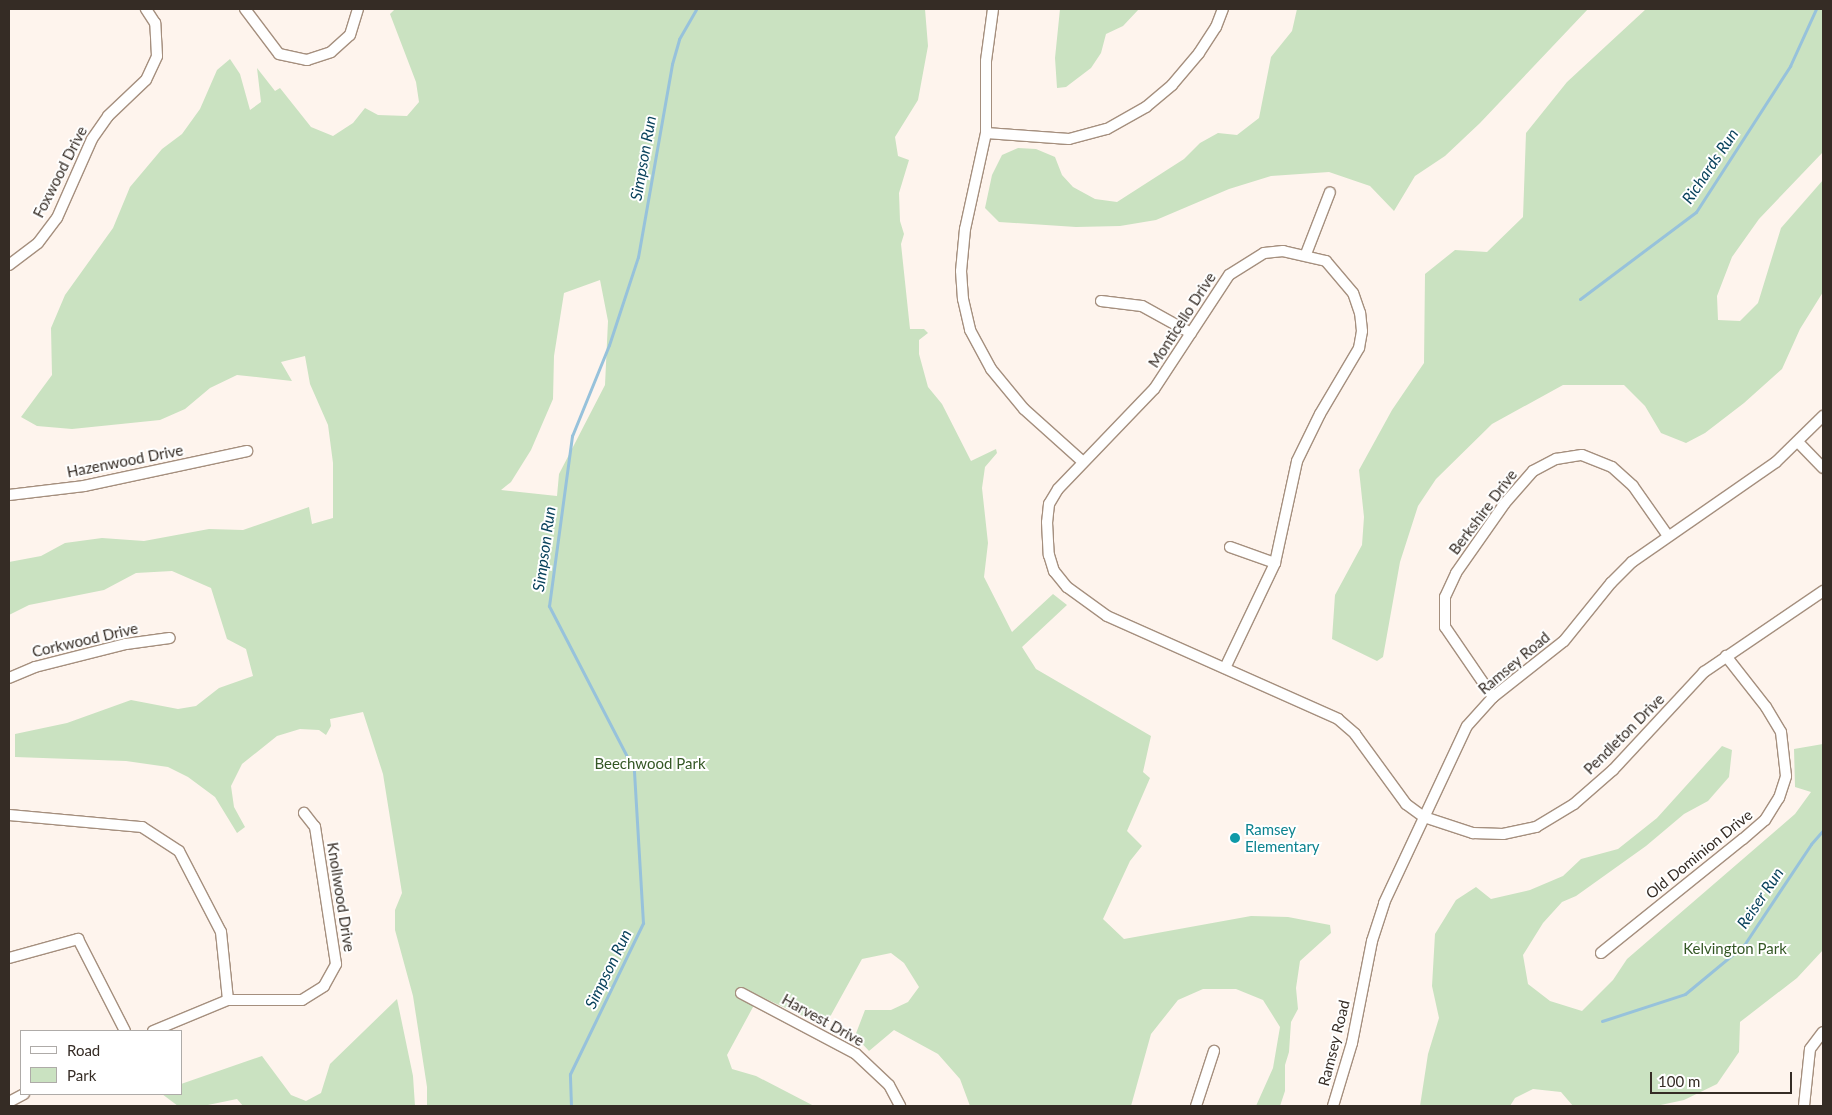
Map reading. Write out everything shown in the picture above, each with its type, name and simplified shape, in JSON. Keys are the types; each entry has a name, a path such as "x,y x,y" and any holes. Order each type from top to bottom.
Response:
{"street":[{"name":"Foxwood Drive","path":"9,265 38,244 57,218 92,139 108,116 146,80 157,56 155,23 146,9"},
{"path":"245,9 279,54 307,60 331,52 350,35 358,9"},
{"path":"993,9 986,61 986,133 965,229 960,271 970,330 1006,390 1083,462"},
{"path":"986,133 1069,138 1106,129 1146,107 1172,85 1199,53 1216,27 1223,9"},
{"path":"1306,254 1330,192"},
{"name":"Monticello Drive","path":"1225,668 1274,562 1297,461 1320,414 1359,348 1362,331 1360,313 1353,293 1326,261 1306,254 1283,251 1264,253 1247,261 1229,275 1154,390 1083,462 1049,504 1045,538 1054,571 1068,588 1107,616 1338,719 1355,734 1406,804 1424,817"},
{"path":"1101,302 1142,306 1192,333"},
{"name":"Ramsey Road","path":"1333,1106 1352,1043 1372,941 1384,903 1467,726 1493,698 1564,641 1611,583 1668,536 1760,473 1798,442 1823,416"},
{"path":"1798,442 1823,468"},
{"name":"Hazenwood Drive","path":"9,495 84,486 247,451"},
{"name":"Berkshire Drive","path":"1493,698 1445,627 1445,597 1456,574 1505,503 1533,471 1556,459 1582,455 1612,467 1633,486 1668,536"},
{"path":"1230,547 1274,562"},
{"name":"Pendleton Drive","path":"1424,817 1473,832 1503,834 1536,827 1574,804 1614,770 1704,672 1823,590"},
{"name":"Corkwood Drive","path":"9,678 35,667 126,644 170,638"},
{"name":"Old Dominion Drive","path":"1601,953 1765,820 1779,798 1786,776 1781,732 1766,706 1726,656"},
{"name":"Knollwood Drive","path":"156,1030 228,1000 302,1000 324,986 336,964 315,827 304,813"},
{"path":"9,815 142,827 179,851 221,932 228,1000"},
{"path":"9,958 78,939 124,1030"},
{"name":"Harvest Drive","path":"741,993 856,1054 889,1084 900,1106"},
{"path":"1804,1106 1810,1049 1823,1032"},
{"path":"1196,1106 1214,1051"},
{"path":"9,1102 22,1095"}],"green space":[{"name":"Beechwood Park","path":"395,9 925,9 928,46 918,100 895,137 898,156 909,160 899,193 900,221 904,234 901,244 910,329 924,329 928,333 919,340 919,354 928,387 942,404 971,461 996,449 997,453 985,467 982,488 988,543 984,577 1012,632 1053,594 1067,605 1022,647 1036,669 1151,736 1143,772 1150,778 1127,831 1142,846 1130,861 1103,919 1124,939 1251,916 1288,917 1330,925 1331,933 1300,961 1296,988 1298,1009 1291,1022 1289,1052 1285,1065 1285,1091 1280,1106 1256,1106 1273,1068 1280,1027 1263,1000 1236,989 1203,989 1178,1000 1151,1034 1131,1106 970,1106 960,1079 938,1054 894,1030 869,1051 855,1036 865,1010 891,1010 908,1002 919,987 904,963 891,953 862,959 825,1026 759,996 727,1055 732,1069 756,1076 814,1106 427,1106 427,1087 413,996 395,930 395,910 402,893 383,774 363,712 330,719 331,726 326,735 319,730 300,729 277,736 242,764 231,786 234,807 245,827 237,833 215,797 188,777 168,767 126,761 15,757 15,734 67,723 131,700 178,709 196,706 219,688 253,676 246,649 227,639 211,588 172,571 136,573 104,590 29,605 9,615 9,562 41,556 65,543 102,538 144,541 209,529 243,530 309,507 312,524 333,518 333,463 328,425 310,384 305,356 281,362 292,381 237,375 210,388 185,409 160,420 72,429 37,426 21,417 52,375 51,328 65,295 113,228 130,187 162,149 182,134 200,109 217,70 230,59 240,74 250,110 261,102 257,68 275,91 280,88 311,127 333,136 353,123 365,108 378,115 407,116 419,102 416,82 390,14","holes":["600,280 608,321 605,385 559,474 557,496 501,490 511,482 531,450 553,399 554,356 564,293"]},
{"path":"1060,9 1139,9 1123,26 1106,34 1101,53 1091,68 1066,87 1057,88 1055,58"},
{"path":"1297,9 1588,9 1480,123 1445,156 1415,176 1394,211 1370,186 1329,172 1271,176 1229,189 1156,220 1120,226 1076,227 999,222 985,208 992,175 1002,155 1018,148 1036,149 1055,157 1062,175 1073,187 1095,199 1117,202 1184,159 1200,143 1218,133 1237,135 1259,118 1271,57 1292,31"},
{"path":"1646,9 1823,9 1823,152 1759,219 1732,257 1717,296 1718,320 1740,321 1758,303 1781,228 1823,180 1823,292 1800,329 1782,369 1744,403 1705,433 1686,443 1661,433 1645,406 1624,385 1563,385 1492,424 1436,479 1418,506 1400,562 1383,657 1377,661 1332,639 1335,595 1362,545 1364,517 1359,470 1392,410 1424,363 1425,274 1455,250 1487,252 1523,217 1526,133 1567,82"},
{"name":"Kelvington Park","path":"1823,744 1823,950 1797,978 1740,1022 1739,1052 1717,1084 1684,1100 1656,1106 1573,1106 1561,1092 1533,1089 1515,1098 1510,1106 1420,1106 1428,1054 1439,1018 1432,986 1435,934 1456,900 1476,887 1491,899 1530,890 1563,876 1581,859 1618,849 1657,818 1722,746 1732,750 1729,777 1708,801 1684,814 1646,846 1576,896 1562,902 1543,923 1523,955 1528,984 1550,1001 1582,1011 1613,980 1627,959 1795,814 1811,792 1795,787 1794,749"},
{"path":"397,999 413,1076 415,1106 243,1106 237,1099 203,1106 178,1106 163,1095 182,1095 182,1084 262,1056 291,1095 306,1101 321,1093 330,1064"}],"waterway":[{"name":"Simpson Run","path":"571,1106 570,1074 643,923 634,770 549,606 572,436 609,345 638,257 672,64 679,39 696,9"},
{"name":"Richards Run","path":"1580,299 1696,212 1790,66 1816,9"},
{"name":"Reiser Run","path":"1602,1021 1685,994 1744,945 1811,844 1823,830"}],"place":[{"name":"Ramsey Elementary","path":"1235,838"}]}
